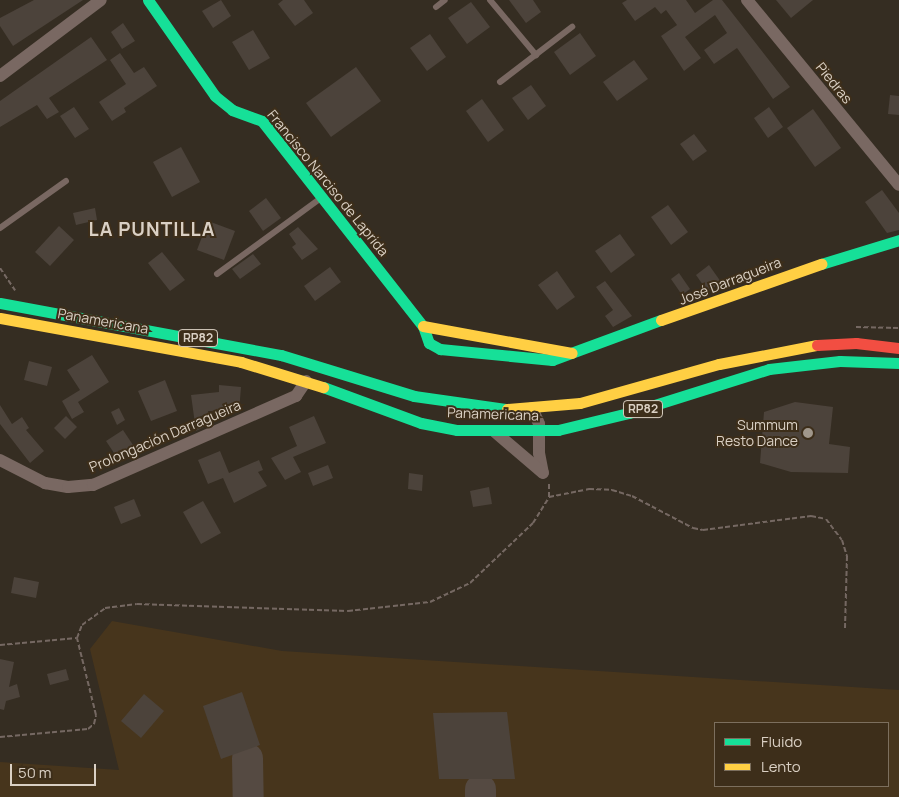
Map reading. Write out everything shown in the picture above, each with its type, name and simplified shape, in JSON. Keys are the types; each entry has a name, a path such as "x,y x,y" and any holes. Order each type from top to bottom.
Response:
{"main road":[{"name":"Francisco Narciso de Laprida","path":"148,0 215,96 232,110 262,120 423,326"},
{"name":"José Darragueira","path":"423,326 429,343 440,349 543,362 786,275 899,240"},
{"name":"Panamericana","path":"0,302 281,355 438,401 495,408 532,408 580,403 719,364 804,345 856,343 899,348"},
{"name":"Panamericana","path":"0,318 223,358 306,381 421,423 457,430 495,432 540,431 620,416 769,368 840,361 899,363"},
{"path":"423,326 572,353"}],"street":[{"path":"0,76 101,0"},
{"name":"Piedras","path":"747,0 899,186"},
{"name":"Prolongación Darragueira","path":"0,460 45,483 68,487 94,485 296,396 306,381"},
{"path":"532,408 540,431 539,452 543,473"},
{"path":"495,432 543,473"}],"lane":[{"path":"436,7 443,0"},
{"path":"490,0 536,55"},
{"path":"500,82 572,28"},
{"path":"0,228 66,181"},
{"path":"217,274 322,197"}],"path":[{"path":"0,737 88,729 94,724 96,715 78,638 82,625 90,616 104,608 120,605 348,611 430,602 470,583 533,523 549,497 548,482 543,473"},
{"path":"549,497 595,489 612,490 632,496 693,528 703,530 812,516 826,519 838,534 847,556 845,629"},
{"path":"0,645 78,638"}],"shaded area":[{"path":"112,621 282,651 899,690 899,797 0,797 0,762 119,770 90,649"}],"building":[{"path":"34,0 83,0 13,46 0,26 0,18"},
{"path":"221,0 231,16 213,28 202,11"},
{"path":"283,0 304,0 313,13 295,26 278,4"},
{"path":"509,0 533,0 541,12 526,23"},
{"path":"627,0 686,0 695,13 713,0 722,0 790,87 773,99 737,48 714,64 704,50 727,33 715,15 685,37 701,58 684,71 661,36 677,25 666,10 661,14 655,7 635,21 622,3"},
{"path":"776,0 813,0 791,18"},
{"path":"471,2 490,27 467,44 448,18"},
{"path":"123,23 135,41 122,49 111,32"},
{"path":"253,30 270,58 249,70 232,42"},
{"path":"580,33 596,56 570,75 554,52"},
{"path":"430,34 446,57 427,71 410,48"},
{"path":"91,37 107,60 49,98 59,112 47,119 37,105 0,127 0,101"},
{"path":"120,53 134,73 144,67 157,86 124,108 126,112 112,121 99,102 126,84 110,60"},
{"path":"634,60 648,79 617,101 603,82"},
{"path":"356,67 381,101 331,137 306,103"},
{"path":"531,85 546,106 528,120 512,98"},
{"path":"890,95 899,96 899,115 888,114"},
{"path":"482,99 504,130 488,142 466,111"},
{"path":"74,107 89,129 75,138 60,116"},
{"path":"769,107 783,127 768,138 754,118"},
{"path":"813,109 841,148 815,167 787,128"},
{"path":"694,134 707,151 693,161 680,144"},
{"path":"181,147 200,182 172,197 153,162"},
{"path":"882,190 899,213 899,230 887,233 865,202"},
{"path":"266,198 281,218 263,231 249,211"},
{"path":"668,205 688,232 671,245 651,217"},
{"path":"95,208 97,220 76,225 73,213"},
{"path":"208,221 235,231 224,260 197,250"},
{"path":"59,226 74,240 50,266 35,252"},
{"path":"298,227 318,249 302,260 292,247 296,244 289,234"},
{"path":"620,234 635,255 611,273 595,251"},
{"path":"162,252 185,280 170,291 148,263"},
{"path":"253,254 261,264 240,279 232,269"},
{"path":"709,265 721,282 708,292 696,275"},
{"path":"330,267 341,282 315,301 304,286"},
{"path":"557,271 575,297 557,310 538,285"},
{"path":"679,273 690,289 682,295 671,279"},
{"path":"605,281 632,316 613,327 605,316 613,310 596,287"},
{"path":"92,355 109,382 78,402 84,412 72,419 62,401 80,390 67,370"},
{"path":"29,361 52,367 47,386 24,380"},
{"path":"165,380 177,411 151,421 138,391"},
{"path":"219,385 241,387 239,412 208,411 209,415 200,416 204,427 196,431 191,395 219,392"},
{"path":"795,402 833,407 829,444 850,447 848,473 791,472 760,463 764,412"},
{"path":"0,405 12,424 22,417 29,428 26,430 44,451 30,463 0,424"},
{"path":"119,408 125,420 117,425 111,412"},
{"path":"66,416 77,427 65,439 54,428"},
{"path":"314,416 326,443 293,457 301,472 285,480 271,458 297,446 289,427"},
{"path":"123,430 133,445 116,456 106,441"},
{"path":"220,451 229,473 259,460 263,470 258,472 267,486 234,503 223,478 208,484 198,460"},
{"path":"328,465 333,478 313,486 308,473"},
{"path":"409,473 423,475 422,491 408,489"},
{"path":"489,487 492,504 473,507 470,491"},
{"path":"134,499 141,516 121,524 114,507"},
{"path":"203,501 221,533 201,544 183,512"},
{"path":"14,577 39,582 36,598 11,593"},
{"path":"0,659 14,662 9,687 17,684 20,697 6,701 4,710 0,709"},
{"path":"66,669 69,680 50,685 47,674"},
{"path":"242,692 260,745 221,759 203,706"},
{"path":"144,694 164,711 141,738 121,721"},
{"path":"507,712 515,779 439,779 433,713"}],"taxiway":[{"path":"247,758 248,797"},
{"path":"480,789 480,797"}],"traffic: fast":[{"path":"148,0 215,96 232,110 262,121 423,326 429,343 440,349 552,360 661,320"},
{"path":"821,264 899,240"},
{"path":"0,303 281,355 414,396 507,409"},
{"path":"323,387 421,423 457,430 558,430 629,413 769,369 840,361 899,363"}],"traffic: slow":[{"path":"661,320 821,264"},
{"path":"0,318 241,362 323,387"},
{"path":"423,326 572,353"},
{"path":"507,409 580,403 719,364 817,345"}],"traffic: jam":[{"path":"817,345 856,343 899,348"}],"place":[{"name":"Summum Resto Dance","path":"808,433"}],"district":[{"name":"LA PUNTILLA","path":"152,230"}]}
